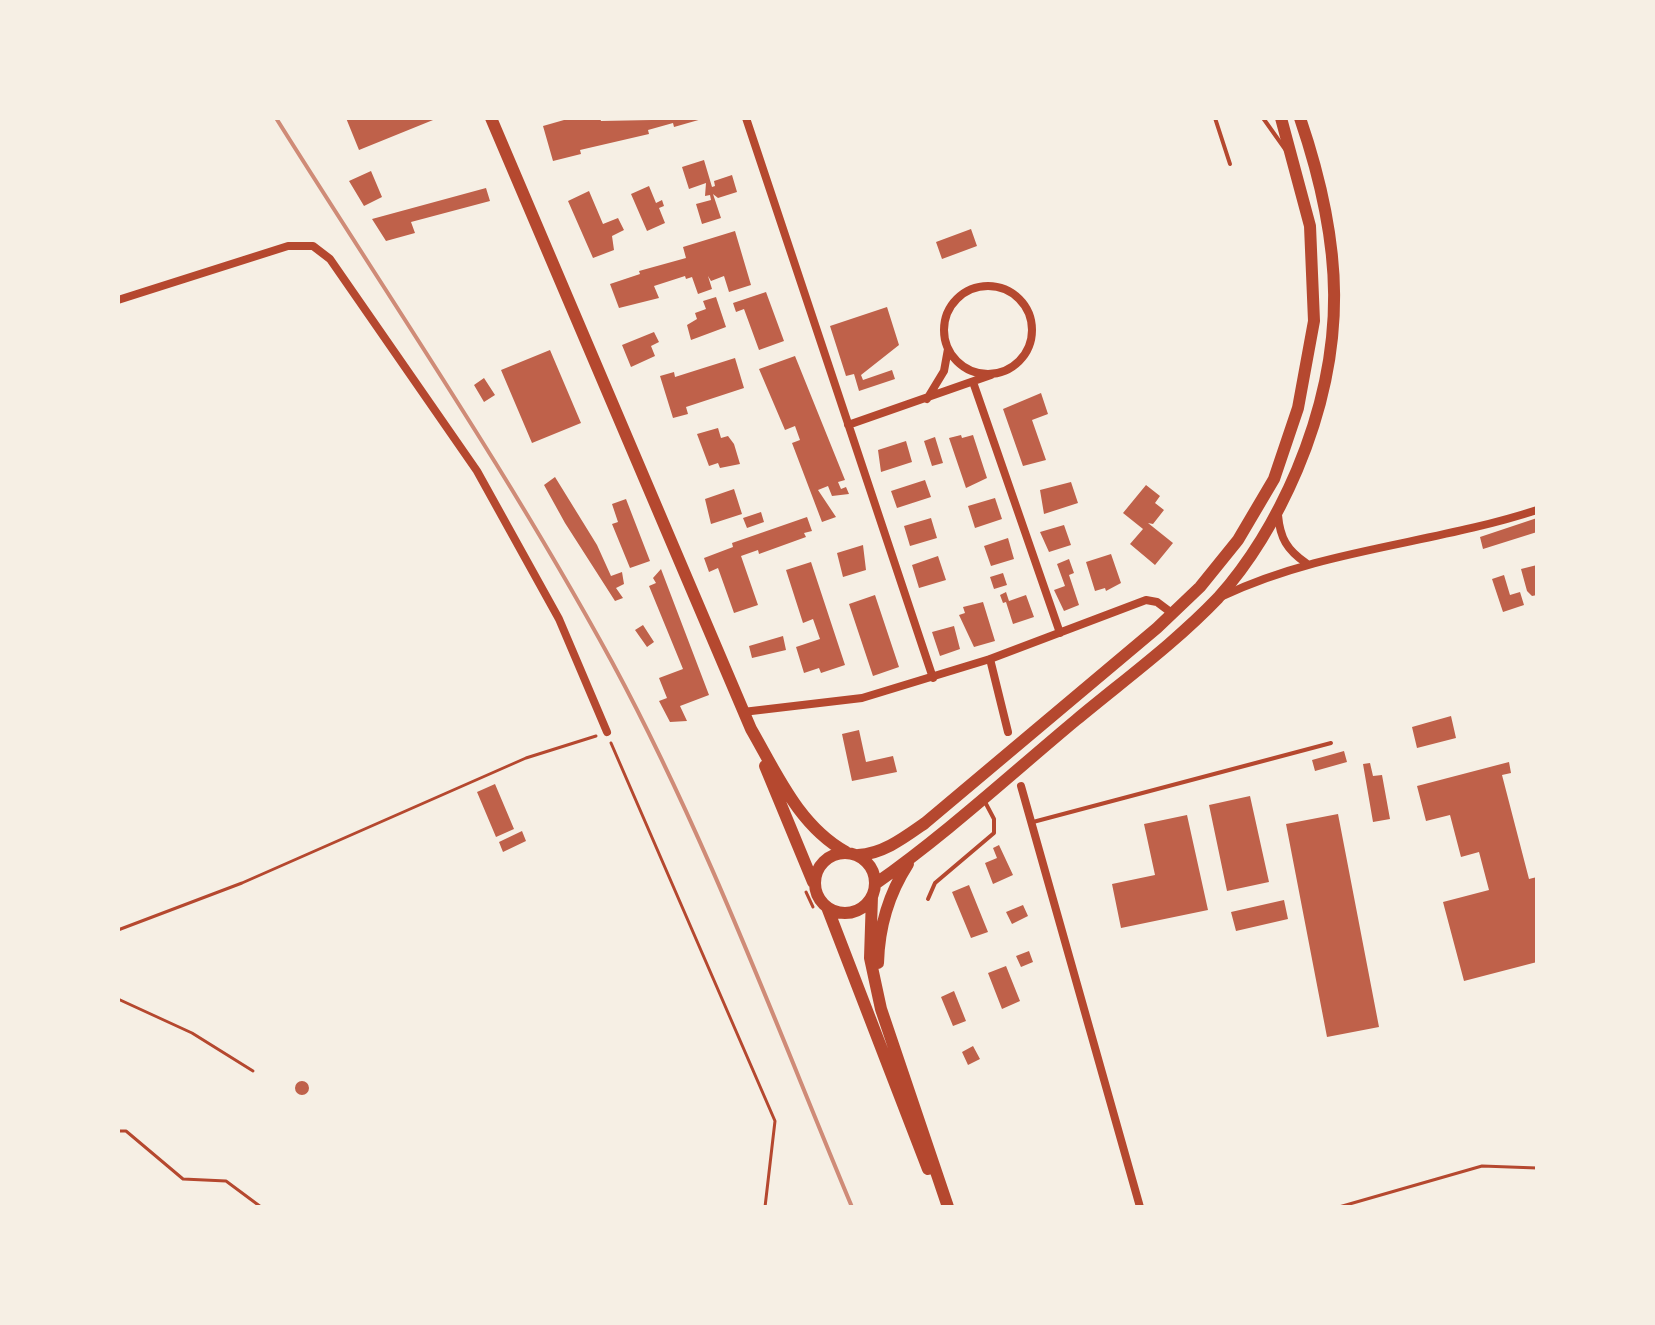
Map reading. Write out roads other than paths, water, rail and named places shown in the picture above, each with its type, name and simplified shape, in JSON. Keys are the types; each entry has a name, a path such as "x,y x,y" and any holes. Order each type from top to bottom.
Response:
{"main road":[{"path":"491,118 815,887 827,907 921,1154 947,1207"},
{"path":"815,887 816,874 822,862 833,855 869,855 900,841 925,823 1173,614 1238,540 1274,479 1298,408 1314,321 1315,271 1310,226 1281,118"},
{"path":"827,907 852,912 913,854 1170,644 1216,599 1243,567 1278,515 1315,427 1334,335 1335,263 1331,227 1325,195 1300,118"},
{"path":"751,729 811,826 871,867 874,890 870,958 883,1015 947,1207"},
{"path":"883,1015 879,936 894,884 913,854"}],"street":[{"path":"746,118 933,678"},
{"path":"118,300 288,246 313,246 330,259 477,471 559,619 607,732"},
{"path":"848,425 927,399 973,382 1019,361 1032,335 1026,306 1003,287 988,285 960,295 944,320 948,349 940,379 927,399"},
{"path":"948,349 966,368 992,374"},
{"path":"973,382 1060,633"},
{"path":"1216,599 1306,563 1462,532 1537,510"},
{"path":"1278,515 1284,542 1290,552 1306,563"},
{"path":"743,712 862,698 990,659 1146,600 1157,602 1173,614"},
{"path":"990,659 1008,732"},
{"path":"1021,786 1140,1207"}],"lane":[{"path":"1215,118 1230,164"},
{"path":"1263,118 1295,164"},
{"path":"1031,823 1331,743"},
{"path":"928,899 935,883 994,833 994,819 983,798"}],"railway":[{"path":"276,118 491,455 612,662 709,863 852,1207"}]}
